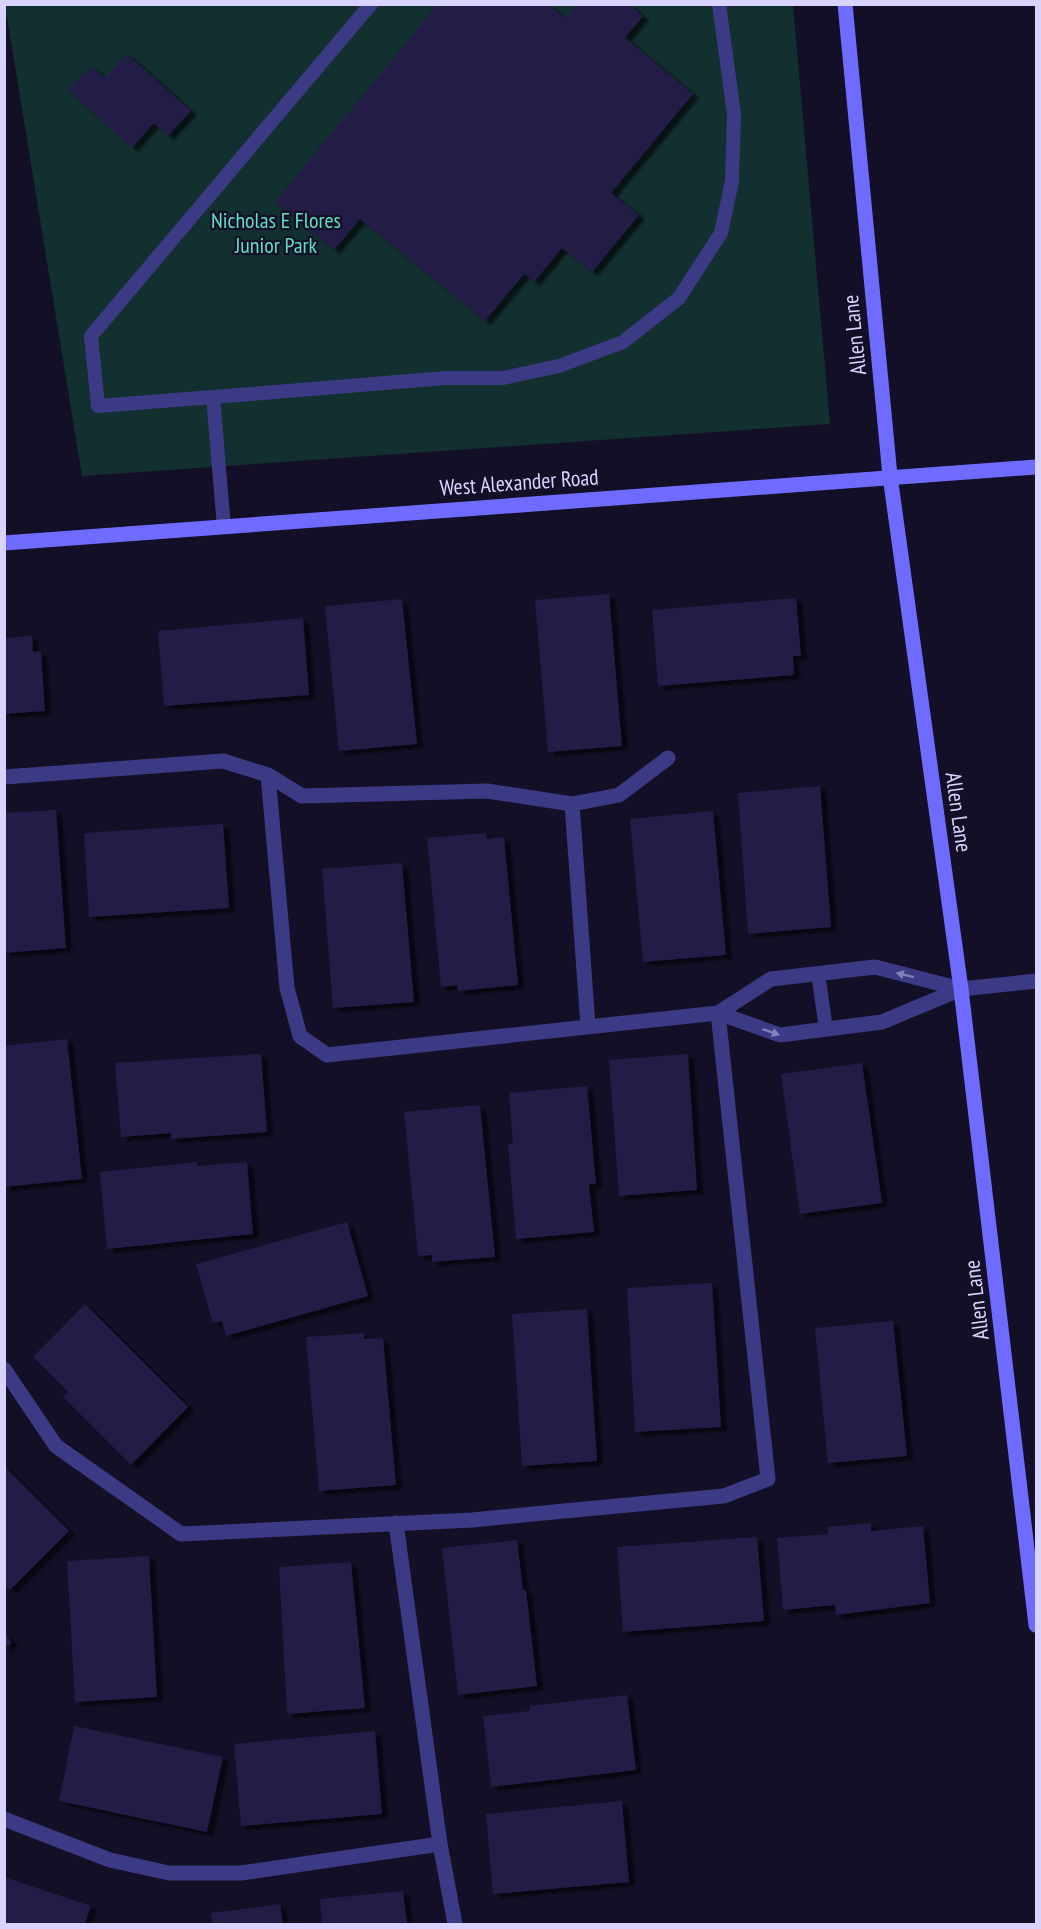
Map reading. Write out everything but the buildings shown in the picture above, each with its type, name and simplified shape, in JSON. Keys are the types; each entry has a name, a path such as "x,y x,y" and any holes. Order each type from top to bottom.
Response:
{"main road":[{"name":"Allen Lane","path":"844,4 890,476 961,989 1036,1626"},
{"name":"West Alexander Road","path":"4,543 1036,467"}],"street":[{"path":"4,777 223,761 268,775 302,796 487,790 572,804 619,795 668,758"},
{"path":"268,775 287,988 300,1036 327,1055 718,1013 780,1035 882,1022 961,989 1036,981"},
{"path":"572,804 588,1026"},
{"path":"718,1013 771,979 875,967 961,989"},
{"path":"4,1369 56,1446 180,1534 472,1520 724,1496 768,1479 718,1013"},
{"path":"396,1523 440,1844 455,1924"},
{"path":"4,1819 110,1860 169,1873 241,1873 440,1844"}],"lane":[{"path":"371,4 91,336 98,405 446,378 503,378 559,366 623,342 679,298 721,233 732,181 735,114 719,4"},
{"path":"213,397 224,527"},
{"path":"818,973 826,1029"}],"green space":[{"name":"Nicholas E Flores Junior Park","path":"5,5 793,5 830,424 82,476"}]}
